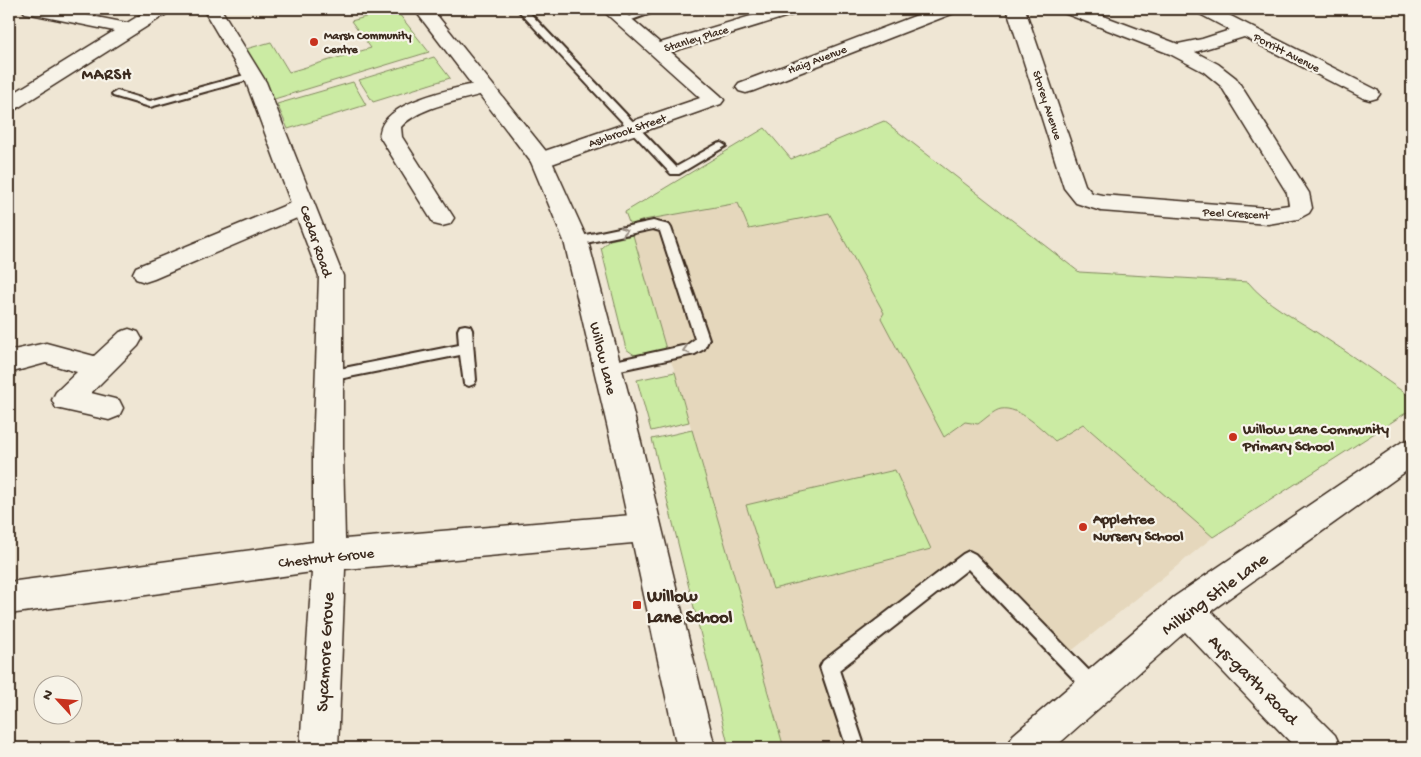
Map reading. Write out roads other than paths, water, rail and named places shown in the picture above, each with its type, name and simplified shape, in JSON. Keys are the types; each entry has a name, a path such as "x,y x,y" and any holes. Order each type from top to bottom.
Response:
{"street":[{"path":"32,9 128,29"},
{"path":"9,105 162,9"},
{"name":"Cedar Road","path":"212,9 252,76 305,206 331,276 329,555"},
{"name":"Willow Lane","path":"423,9 541,160 576,241 622,427 696,748"},
{"name":"Stanley Place","path":"658,50 792,9"},
{"name":"Haig Avenue","path":"746,87 948,9"},
{"name":"Storey Avenue","path":"1016,9 1075,188 1084,198"},
{"name":"Peel Crescent","path":"1070,9 1177,50 1211,68 1230,82 1298,193 1301,208 1290,214 1268,216 1101,203 1084,198"},
{"name":"Porritt Avenue","path":"1204,9 1370,94"},
{"path":"616,14 658,50"},
{"path":"868,18 888,32"},
{"path":"1177,50 1206,44 1244,31"},
{"name":"Ashbrook Street","path":"541,160 634,126 714,100 658,50"},
{"path":"442,218 391,137 390,128 399,118 417,108 483,88"},
{"path":"145,273 305,206"},
{"path":"109,408 66,400 129,339"},
{"path":"9,362 46,353 98,368"},
{"name":"Milking Stile Lane","path":"1026,748 1186,610 1412,452"},
{"name":"Chestnut Grove","path":"9,598 329,555 644,528"},
{"name":"Sycamore Grove","path":"319,748 329,555"},
{"name":"Ays-garth Road","path":"1186,610 1322,748"}],"lane":[{"path":"521,9 634,126 675,172 721,146"},
{"path":"616,14 658,9"},
{"path":"117,94 150,104 252,76"},
{"path":"576,241 653,225 665,228 702,339 699,345 690,350 606,368"},
{"path":"465,330 469,380"},
{"path":"329,376 466,349"},
{"path":"856,748 829,667 970,559 1094,688"}],"place":[{"name":"Marsh Community Centre","path":"314,42"},
{"name":"Willow Lane Community Primary School","path":"1233,437"},
{"name":"Appletree Nursery School","path":"1083,527"},
{"name":"Willow Lane School","path":"637,605"}],"district":[{"name":"MARSH","path":"107,73"}]}
